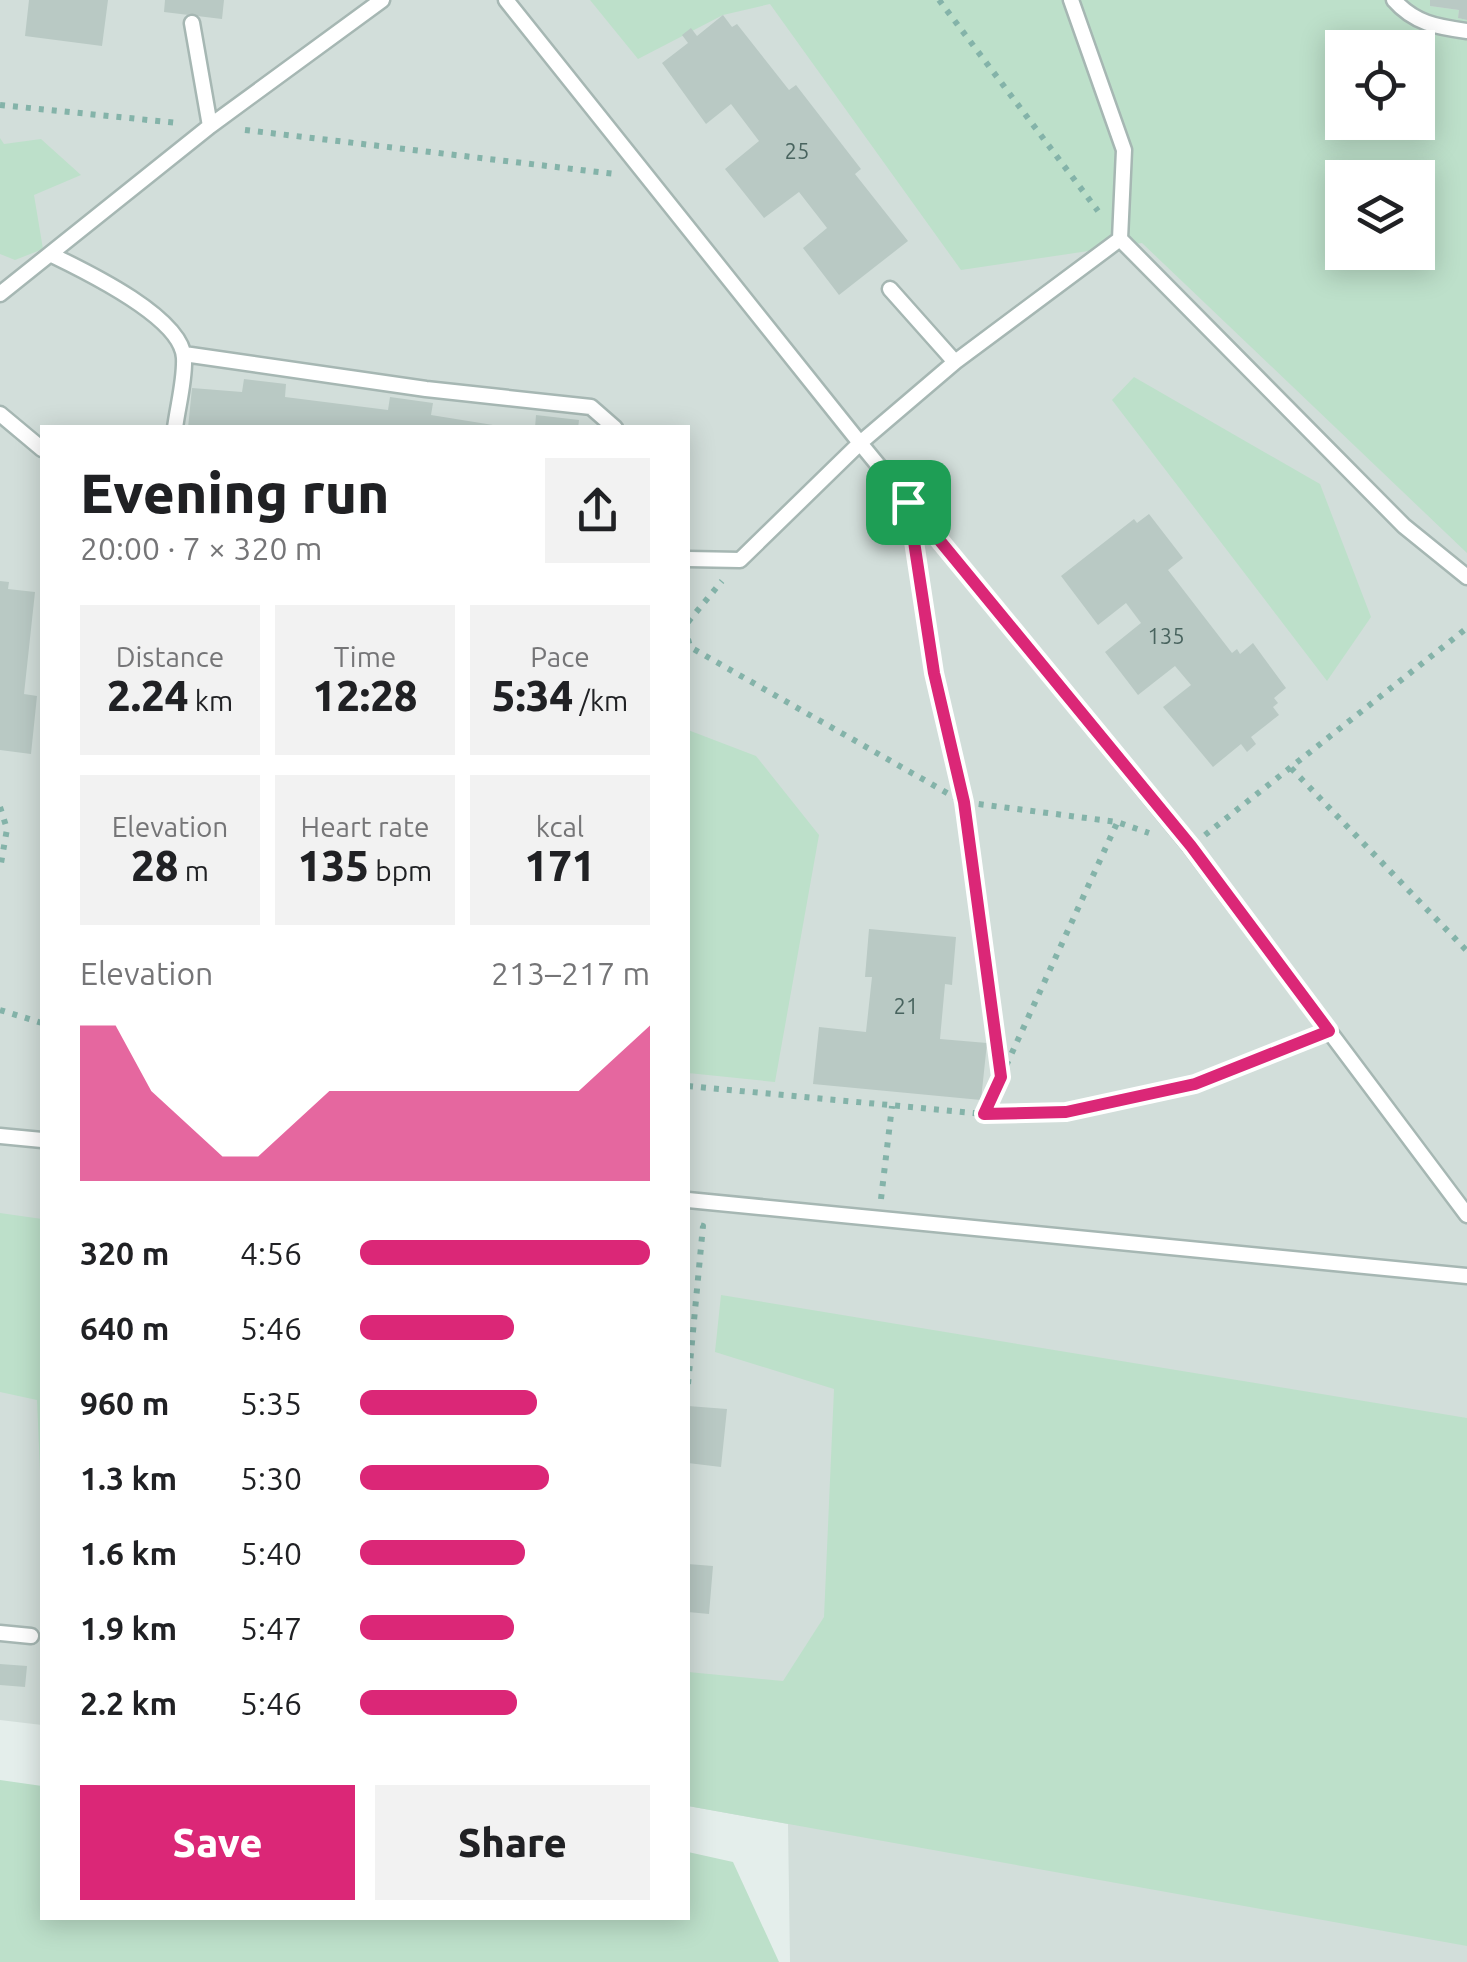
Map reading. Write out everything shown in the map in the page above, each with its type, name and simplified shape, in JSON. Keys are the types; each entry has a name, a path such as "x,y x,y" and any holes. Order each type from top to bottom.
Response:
{"lane":[{"path":"0,294 210,126 382,0"},
{"path":"506,0 860,443 1191,846 1467,1215"},
{"path":"1071,0 1124,150 1120,240 1404,526 1467,577"},
{"path":"1394,0 1408,16 1438,28 1467,31"},
{"path":"192,23 210,126"},
{"path":"690,559 740,560 860,443 955,362 1120,240"},
{"path":"52,255 104,281 166,325 184,354 175,425"},
{"path":"890,289 955,362"},
{"path":"184,354 426,389 591,407 612,425"},
{"path":"0,414 40,447"},
{"path":"0,1136 40,1140"},
{"path":"690,1200 1467,1276"},
{"path":"0,1633 30,1636"}],"path":[{"path":"938,0 1120,240"},
{"path":"0,105 650,179"},
{"path":"908,502 934,673 964,802 1001,1077"},
{"path":"690,620 740,560"},
{"path":"1291,768 1467,951"},
{"path":"0,807 7,829 0,869"},
{"path":"984,1114 1117,822"},
{"path":"0,1010 40,1021"},
{"path":"690,1086 984,1114 1066,1112 1195,1084 1329,1031"},
{"path":"879,1218 892,1106"},
{"path":"690,1224 703,1226 690,1363"}],"shaded area":[{"path":"0,0 1467,0 1467,1962 790,1962 788,1824 690,1806 690,425 40,425 40,1725 0,1720"}],"green space":[{"path":"590,0 1430,0 1430,6 1459,10 1458,18 1467,20 1467,553 1142,243 961,270 770,4 723,15 638,59"},
{"path":"0,138 4,144 41,139 81,175 34,195 43,249 15,260 0,254"},
{"path":"1134,377 1320,484 1371,617 1327,681 1112,400"},
{"path":"690,731 756,756 819,835 775,1082 690,1073"},
{"path":"0,1213 40,1219 40,1471 37,1400 0,1392"},
{"path":"721,1295 1467,1418 1467,1946 690,1806 690,1672 783,1681 824,1617 834,1389 715,1352"},
{"path":"0,1780 40,1786 40,1920 690,1920 690,1852 733,1862 779,1962 0,1962"}],"building":[{"path":"29,0 108,0 102,46 25,36"},
{"path":"165,0 224,0 222,19 164,12"},
{"path":"1430,0 1467,0 1467,20 1458,18 1459,10 1430,6"},
{"path":"723,15 732,27 737,24 789,90 796,85 861,169 855,174 908,241 839,295 803,248 827,228 799,192 764,218 725,169 759,141 731,104 706,124 662,63 688,43 682,35 691,28 697,36"},
{"path":"244,379 286,384 285,397 388,410 390,397 433,403 431,415 493,425 188,425 192,388 242,392"},
{"path":"536,415 579,420 578,425 535,425"},
{"path":"1149,514 1183,558 1168,570 1232,653 1237,649 1240,654 1253,643 1286,688 1274,698 1278,703 1273,707 1279,715 1251,737 1256,744 1247,752 1241,744 1213,767 1163,707 1191,685 1175,666 1138,695 1105,652 1141,623 1126,603 1098,625 1061,576 1134,519 1137,523"},
{"path":"0,581 9,582 8,589 35,592 24,694 37,696 31,754 0,750"},
{"path":"869,929 956,937 952,985 945,984 940,1039 987,1043 981,1100 813,1084 819,1027 866,1032 872,977 865,977"},
{"path":"690,1406 727,1409 721,1467 690,1463"},
{"path":"690,1564 713,1566 709,1614 690,1612"},
{"path":"0,1664 27,1666 25,1687 0,1685"}],"route":[{"path":"908,502 1191,846 1329,1031 1195,1084 1066,1112 984,1114 1001,1077 964,802 934,673 908,502"}]}
